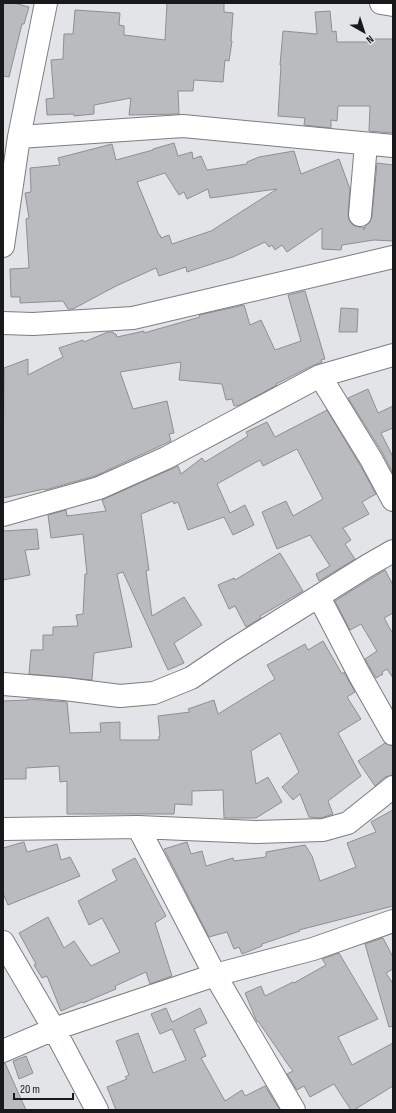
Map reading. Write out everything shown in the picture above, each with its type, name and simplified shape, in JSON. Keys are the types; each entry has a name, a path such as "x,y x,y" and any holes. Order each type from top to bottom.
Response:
{"street":[{"path":"3,246 19,137 46,3"},
{"path":"381,3 393,5"},
{"path":"19,137 183,126 393,146"},
{"path":"360,215 366,144"},
{"path":"3,323 33,324 133,318 393,258"},
{"path":"3,515 99,488 166,458 320,376 393,355"},
{"path":"320,376 371,460 393,500"},
{"path":"3,684 65,689 120,696 154,693 191,678 231,651 393,551"},
{"path":"319,597 359,674 393,734"},
{"path":"3,828 138,827 256,832 332,828 348,823 393,787"},
{"path":"138,827 215,976 294,1110"},
{"path":"3,1051 54,1030 215,976 313,949 393,921"},
{"path":"3,942 54,1030 97,1110"}],"building":[{"path":"3,3 14,3 29,7 24,24 22,24 9,77 3,76"},
{"path":"167,3 224,3 224,12 233,13 232,41 229,61 225,60 223,82 194,80 193,91 178,91 179,114 129,115 131,98 94,105 94,114 74,116 74,114 47,115 46,99 54,98 51,60 63,59 64,34 73,34 75,10 120,13 119,25 124,26 124,35 165,40"},
{"path":"330,11 332,32 336,31 337,42 372,42 372,39 393,39 393,133 369,131 370,106 338,106 337,121 331,120 331,128 304,125 305,118 278,116 283,31 317,34 315,12"},
{"path":"174,143 178,156 192,152 193,159 201,156 207,170 247,164 247,162 259,157 294,151 301,174 339,159 350,189 349,220 353,225 363,227 364,230 365,226 370,222 372,216 377,163 393,165 393,241 374,240 342,245 341,250 322,249 322,228 287,252 282,245 275,250 272,245 269,247 265,242 233,257 187,272 186,267 159,276 156,268 116,286 73,309 68,309 63,301 20,303 20,297 11,297 10,269 29,268 26,219 29,218 25,193 31,192 30,168 60,165 58,158 112,144 116,160","holes":["165,173 179,195 184,192 187,199 208,189 210,198 277,189 211,231 172,244 169,235 161,238 159,235 137,182"]},
{"path":"305,291 325,359 321,360 322,362 276,384 277,385 240,405 234,406 232,399 226,400 222,384 179,380 181,362 120,372 133,409 167,401 174,433 169,434 171,441 95,476 45,490 3,498 4,368 28,359 28,375 63,357 59,348 83,340 84,342 108,332 113,332 117,337 144,331 144,333 200,317 199,315 244,305 250,325 261,320 275,350 301,341 288,295"},
{"path":"341,308 358,309 357,332 339,332"},
{"path":"368,389 378,413 393,406 393,428 381,433 393,457 393,474 382,452 348,398"},
{"path":"327,410 376,494 362,502 369,514 343,528 351,540 345,544 355,559 319,581 316,574 330,566 310,535 277,549 262,512 286,501 293,516 323,499 297,449 263,466 260,460 217,484 230,513 245,505 254,525 233,535 224,517 188,530 178,502 174,504 173,501 141,514 149,570 146,571 152,616 184,597 202,625 174,643 184,663 168,670 123,572 117,574 132,647 94,653 92,680 29,674 31,650 43,650 43,635 53,635 53,627 78,626 76,615 83,614 85,574 87,574 83,534 51,538 48,515 66,510 67,516 106,511 102,500 178,466 181,474 202,458 205,462 248,436 246,432 267,422 275,437"},
{"path":"37,529 39,549 25,550 30,575 3,580 3,531"},
{"path":"280,553 303,591 260,616 261,618 246,627 235,606 229,609 218,585 234,578 235,580"},
{"path":"385,570 393,585 393,613 384,618 393,634 393,678 387,669 382,672 383,674 376,678 365,659 377,651 361,624 350,630 335,601"},
{"path":"323,641 342,674 344,672 355,692 347,697 361,719 338,733 361,776 328,801 333,814 321,818 309,817 300,794 293,800 282,787 299,772 280,733 251,751 256,784 268,777 282,802 256,818 224,818 223,790 192,791 192,805 175,804 174,814 67,814 67,781 60,782 59,766 26,768 26,779 3,779 3,701 28,699 67,702 70,733 101,732 100,723 120,722 120,740 159,740 158,716 190,712 188,709 214,700 218,714 275,679 267,665 305,644 308,650"},
{"path":"385,743 393,746 393,775 385,777 375,786 358,761"},
{"path":"393,810 393,906 299,930 300,931 262,944 262,946 242,954 239,947 234,949 227,932 209,937 164,849 187,842 191,854 202,851 206,866 233,858 234,861 266,857 266,852 305,845 312,856 320,881 356,867 347,843 376,832 371,822"},
{"path":"24,842 27,852 57,844 61,860 70,857 80,876 8,905 3,893 3,848"},
{"path":"135,858 166,916 155,923 172,976 150,984 146,972 115,986 116,989 61,1011 47,976 42,978 34,965 36,964 19,933 48,917 64,948 74,941 91,966 120,952 102,918 89,925 78,901 117,880 112,870"},
{"path":"383,938 393,957 393,969 386,973 393,984 393,1026 389,1027 365,944"},
{"path":"339,953 378,1019 338,1037 352,1065 393,1043 393,1086 354,1110 351,1110 334,1084 310,1097 304,1086 297,1090 287,1074 293,1071 258,1021 257,1022 245,993 261,986 265,996 293,982 294,983 326,965 322,959"},
{"path":"166,1008 172,1022 200,1008 207,1023 194,1029 206,1056 201,1058 225,1101 242,1090 245,1096 265,1086 280,1110 116,1110 107,1087 127,1079 125,1077 129,1075 116,1041 138,1033 153,1073 186,1060 172,1029 160,1034 151,1014"},
{"path":"26,1056 33,1073 19,1079 13,1061"},
{"path":"3,1063 5,1063 26,1110 3,1110"}]}
